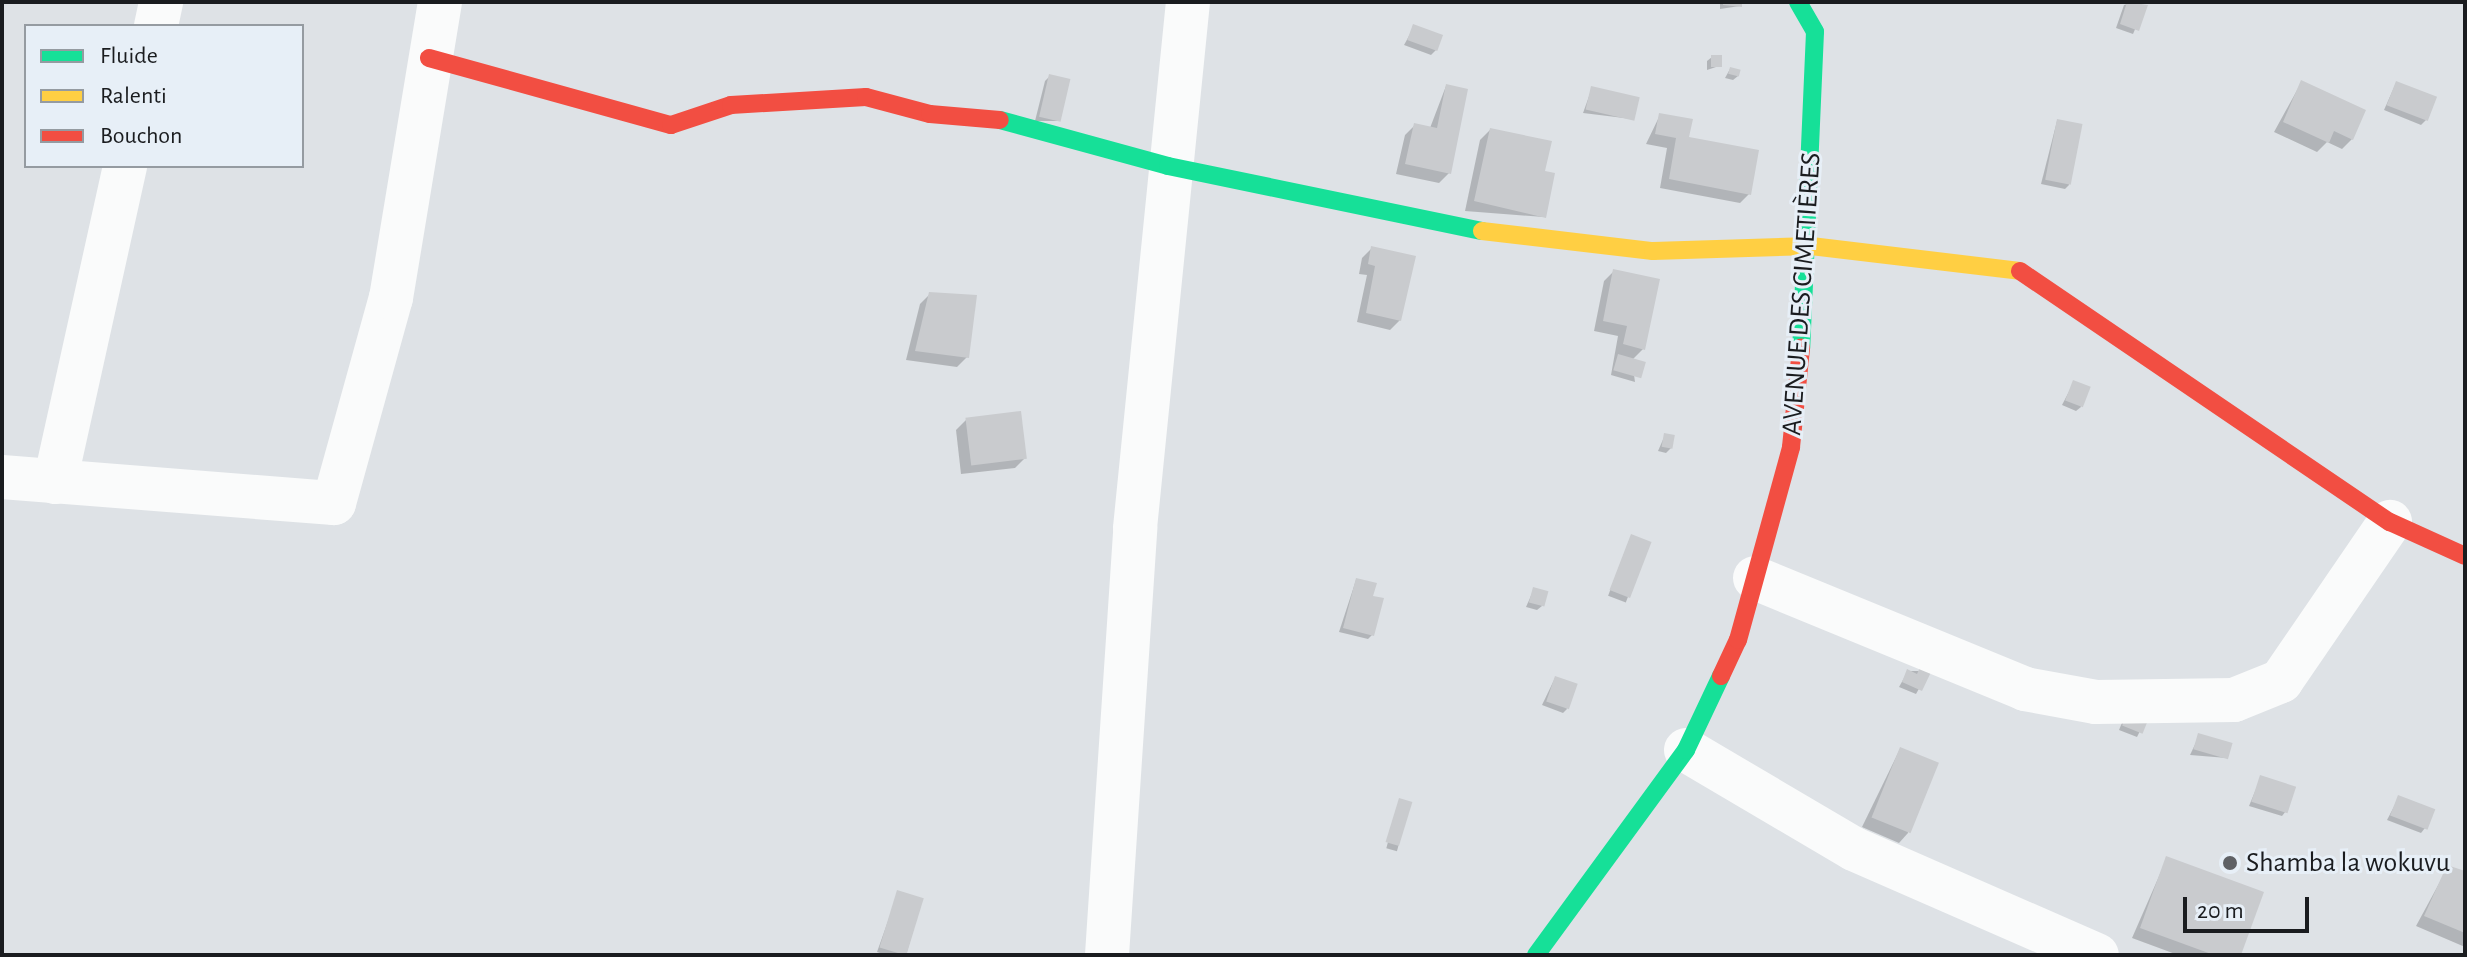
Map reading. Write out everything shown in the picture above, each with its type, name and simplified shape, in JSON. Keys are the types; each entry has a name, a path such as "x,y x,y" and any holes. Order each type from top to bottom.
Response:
{"street":[{"path":"156,24 161,2"},
{"path":"2,477 334,503 391,298 440,2"},
{"path":"1107,955 1168,166 1188,2"},
{"name":"AVENUE DES CIMETIÈRES","path":"1536,955 1686,750 1738,640 1791,447 1811,246 1815,32 1798,2"},
{"path":"429,58 671,125 731,105 866,97 930,114 985,116 1168,166 1485,232 1653,251 1811,246 2023,271 2047,282 2390,522 2465,556"},
{"path":"55,482 125,168"},
{"path":"1755,578 2025,689 2096,702 2234,700 2281,681 2390,522"},
{"path":"1686,750 1854,849 2097,955"}],"building":[{"path":"1723,2 1742,2 1742,7 1723,5"},
{"path":"2127,2 2148,5 2139,31 2120,24"},
{"path":"1413,24 1443,35 1437,51 1407,40"},
{"path":"1711,55 1722,55 1722,67 1711,67"},
{"path":"1730,67 1741,70 1739,77 1728,74"},
{"path":"1049,74 1070,79 1061,122 1039,117"},
{"path":"2301,80 2366,110 2353,140 2334,131 2329,143 2283,122"},
{"path":"2396,81 2437,97 2428,121 2387,105"},
{"path":"1446,84 1468,89 1451,174 1405,164 1414,123 1437,128"},
{"path":"1591,86 1640,97 1634,121 1586,109"},
{"path":"1659,113 1693,119 1689,137 1759,150 1751,195 1669,179 1676,138 1655,134"},
{"path":"2057,119 2083,124 2071,185 2045,180"},
{"path":"1490,128 1552,141 1545,171 1555,173 1546,218 1474,201"},
{"path":"1371,246 1416,256 1401,321 1366,313 1375,266 1368,264"},
{"path":"1613,269 1660,279 1645,350 1623,344 1627,326 1603,321"},
{"path":"929,292 977,295 969,358 915,351"},
{"path":"1618,354 1646,362 1641,378 1613,370"},
{"path":"2073,380 2091,387 2083,407 2065,401"},
{"path":"1021,411 1027,459 971,465 965,418"},
{"path":"1664,433 1675,435 1672,449 1662,447"},
{"path":"1631,534 1652,542 1630,598 1609,590"},
{"path":"1356,578 1377,583 1373,596 1384,598 1374,636 1343,628"},
{"path":"1533,587 1548,591 1544,607 1529,602"},
{"path":"1921,665 1932,670 1922,691 1902,682 1907,669 1917,674"},
{"path":"1555,676 1578,684 1569,709 1546,702"},
{"path":"2130,706 2150,714 2143,734 2122,725"},
{"path":"2198,733 2233,743 2228,759 2193,749"},
{"path":"1900,747 1939,763 1910,833 1872,817"},
{"path":"2260,775 2296,787 2287,813 2251,802"},
{"path":"2398,795 2435,809 2427,830 2390,816"},
{"path":"1399,798 1412,802 1399,846 1386,842"},
{"path":"2166,856 2264,892 2241,955 2214,955 2140,928"},
{"path":"2447,865 2465,871 2465,933 2424,916"},
{"path":"897,890 924,898 906,955 879,947"}],"traffic: fast":[{"path":"1798,2 1815,32 1801,348"},
{"path":"1000,120 1168,166 1482,231"},
{"path":"1536,955 1686,750 1721,676"}],"traffic: slow":[{"path":"1482,231 1653,251 1811,246 2020,271"}],"traffic: jam":[{"path":"429,58 671,125 731,105 866,97 930,114 1000,120"},
{"path":"2020,271 2390,522 2465,556"},
{"path":"1721,676 1738,640 1791,447 1801,348"}],"place":[{"name":"Shamba la wokuvu","path":"2230,863"}]}
